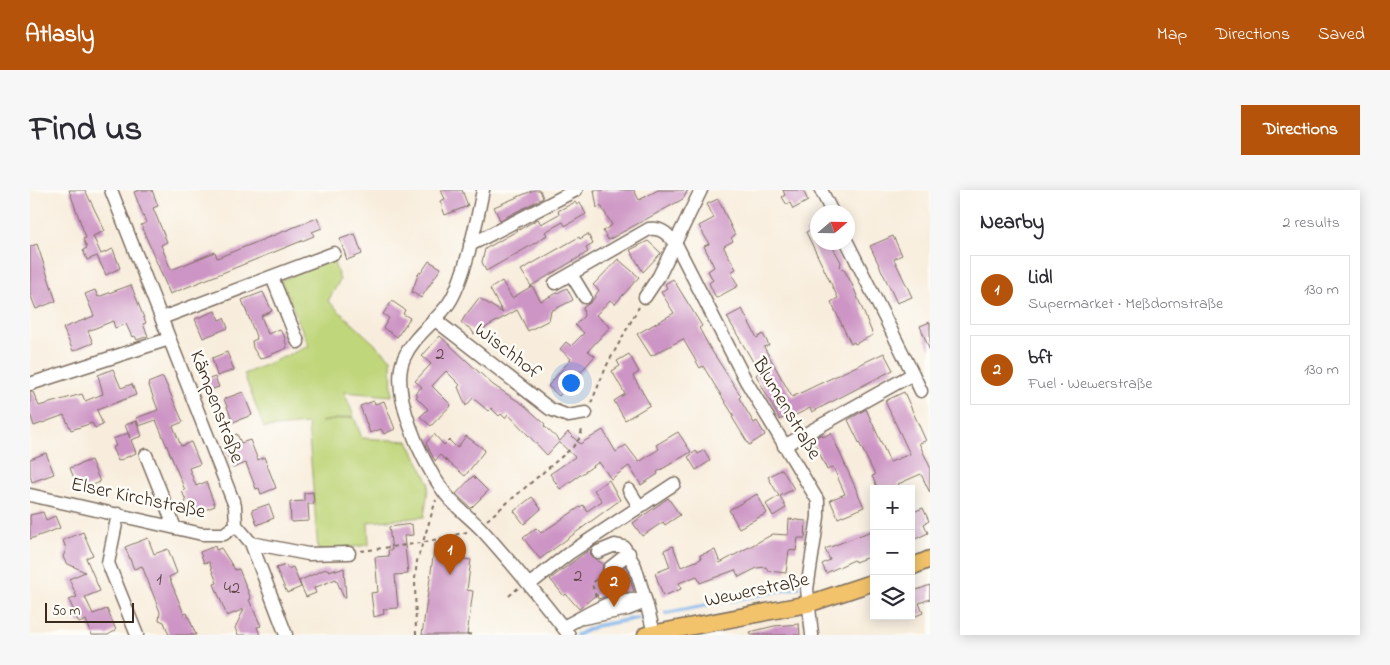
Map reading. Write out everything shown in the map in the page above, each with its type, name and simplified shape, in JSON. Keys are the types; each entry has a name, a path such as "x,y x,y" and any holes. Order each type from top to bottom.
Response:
{"main road":[{"path":"915,566 930,559"},
{"name":"Wewerstraße","path":"650,634 808,604 870,583"}],"street":[{"name":"Kämpenstraße","path":"111,190 235,506 236,525"},
{"path":"483,190 470,245 453,296 409,348 400,368 407,415 420,449 440,487 530,584 566,631 599,606 627,599 646,602"},
{"path":"645,297 676,244 701,190"},
{"path":"821,190 828,205"},
{"path":"470,245 567,192"},
{"path":"555,283 649,229 656,228 662,230 676,244"},
{"name":"Blumenstraße","path":"676,244 736,363 818,501 818,517 808,578 808,604 812,635"},
{"path":"851,250 921,392"},
{"path":"162,318 334,253"},
{"path":"571,274 585,297"},
{"path":"272,277 298,342"},
{"name":"Wischhof","path":"434,320 550,410 568,416 586,413"},
{"path":"30,384 169,339"},
{"path":"784,446 913,374"},
{"path":"146,455 175,528"},
{"path":"530,584 568,554 674,484"},
{"path":"629,490 639,506"},
{"name":"Elser Kirchstraße","path":"30,495 202,534 224,534 236,525"},
{"path":"118,514 108,563 136,635"},
{"path":"236,525 251,544 286,635"},
{"path":"251,544 308,554 349,553"},
{"path":"598,552 619,544 628,553 646,602 650,634"},
{"path":"610,568 628,553"},
{"path":"583,618 628,609 646,602"}],"path":[{"path":"349,553 421,543 480,528 492,515 573,447 581,434 586,413 607,365 645,297"},
{"path":"416,635 415,579 421,543 440,487"},
{"path":"599,606 592,584 610,568"},
{"path":"467,634 474,635"}],"green space":[{"path":"333,260 340,280 328,301 391,359 392,396 344,392 354,416 321,422 354,417 362,438 408,441 429,483 424,517 368,522 369,545 318,551 308,424 264,428 244,374 309,346 281,280"}],"building":[{"path":"69,190 85,190 105,231 93,236 101,254 113,249 120,268 106,275 97,256 87,260 83,250 87,248 83,239 86,238"},
{"path":"152,190 158,206 153,208 167,242 161,245 171,270 215,252 217,258 317,218 322,228 312,232 314,236 170,294 141,225 146,223 134,192"},
{"path":"441,190 462,190 468,206 445,215 440,201 445,199"},
{"path":"534,190 540,190 543,198 500,220 494,207"},
{"path":"594,190 634,190 639,200 658,190 688,190 683,199 608,240 603,231 612,225 601,206 597,208"},
{"path":"783,190 803,190 808,201 793,209 790,203 787,205 782,197 785,195"},
{"path":"718,199 735,235 731,238 733,241 724,246 724,248 736,269 731,272 738,286 716,298 709,283 713,280 708,271 714,267 704,246 709,244 699,226 714,218 707,204"},
{"path":"575,202 577,205 580,203 586,214 565,226 563,222 545,232 547,235 532,245 486,271 482,262 485,249 538,219 541,224 559,214 558,211"},
{"path":"810,230 810,240 806,232"},
{"path":"355,234 362,254 347,260 340,239"},
{"path":"588,234 593,244 586,248 588,252 531,286 521,270 579,237 580,239"},
{"path":"893,236 902,255 894,259 912,297 897,303 870,246"},
{"path":"648,241 661,253 643,272 630,250"},
{"path":"37,244 56,301 36,309 30,294 30,247"},
{"path":"815,250 834,250 841,262 840,268 845,271 852,284 873,335 855,344 854,342 851,344 831,302 838,298"},
{"path":"618,259 639,277 615,304 610,300 596,315 610,327 588,351 595,356 559,396 548,386 571,359 560,349 566,342 571,346 584,333 575,325 584,316 583,308 592,301 599,290 593,285"},
{"path":"429,261 441,268 421,298 412,292 419,272 421,273"},
{"path":"673,279 702,326 699,328 710,348 741,396 739,398 754,423 757,421 765,435 749,445 732,417 734,416 703,366 700,368 683,339 651,356 637,334 674,313 661,292 667,288 665,284"},
{"path":"502,281 512,298 532,286 541,301 567,288 573,300 551,311 549,320 528,331 517,310 474,334 471,329 461,323 479,298 503,313 490,289"},
{"path":"131,285 146,323 143,324 148,336 137,340 135,336 132,337 126,324 115,328 113,321 88,331 93,343 73,351 63,328 94,316 85,294 95,290 98,297"},
{"path":"263,292 272,311 261,316 268,334 280,329 284,335 287,348 260,359 253,348 252,341 257,339 242,300"},
{"path":"392,301 405,310 403,314 410,318 397,337 383,328 389,318 383,314"},
{"path":"742,309 757,338 763,334 769,345 764,347 792,397 884,353 893,370 812,412 810,408 786,420 785,417 780,420 756,375 759,372 727,317"},
{"path":"215,311 219,320 224,318 228,328 203,338 195,319"},
{"path":"930,322 930,351 920,326"},
{"path":"440,336 493,385 524,405 560,441 568,432 580,444 603,430 616,452 626,445 639,462 659,449 656,445 678,432 691,452 657,472 658,474 641,485 629,466 611,479 599,462 560,489 550,474 575,457 559,442 547,455 508,414 505,418 501,414 499,416 491,408 488,411 473,398 466,406 458,387 460,385 446,371 432,386 451,405 431,426 420,417 428,409 416,397 418,395 415,393 422,387 415,381 431,364 422,356"},
{"path":"227,352 234,370 217,376 212,358"},
{"path":"629,354 639,372 633,376 650,405 625,420 614,401 625,394 612,371 620,366 617,361"},
{"path":"113,369 121,388 132,384 136,395 97,410 103,425 95,428 92,423 71,430 64,415 34,426 30,414 30,392 33,392 39,406 82,394 85,401 103,394 98,375"},
{"path":"163,377 183,422 173,426 181,446 191,442 200,464 189,468 196,486 206,482 215,506 194,514 185,504 186,501 182,491 185,490 156,420 139,426 136,418 158,410 148,383"},
{"path":"215,377 219,387 207,391 203,381"},
{"path":"243,392 252,415 233,422 224,399"},
{"path":"904,392 926,441 919,443 930,467 930,493 921,474 898,485 876,485 872,476 875,475 848,420 866,409 890,462 910,454 885,401"},
{"path":"374,401 375,404 384,401 395,429 384,434 381,429 370,433 360,406"},
{"path":"136,421 142,436 131,440 136,453 118,461 112,448 116,446 113,439 128,433 130,438 125,425"},
{"path":"831,433 864,507 838,518 830,500 845,494 833,467 827,470 813,439 822,434 823,437"},
{"path":"237,434 241,443 250,440 258,460 264,457 276,488 261,494 259,488 256,489 246,463 233,468 226,449 230,448 226,438"},
{"path":"434,434 444,445 449,440 457,448 466,436 485,450 465,476 440,455 435,461 426,443"},
{"path":"704,450 710,461 696,470 688,457 696,451 698,454"},
{"path":"46,453 54,474 32,482 30,459"},
{"path":"91,460 100,482 79,491 70,468"},
{"path":"782,469 794,489 780,496 786,508 773,516 766,504 779,496 768,477"},
{"path":"473,476 488,491 471,508 456,494"},
{"path":"609,480 620,500 540,559 523,538 536,528 541,533 583,505 587,511 602,501 594,490"},
{"path":"313,492 314,504 308,504 309,521 291,522 290,502 304,501 304,493"},
{"path":"757,494 767,513 739,528 729,510"},
{"path":"532,497 541,509 524,524 514,511"},
{"path":"668,498 680,515 665,525 663,522 642,536 633,523"},
{"path":"269,504 274,518 257,525 252,510"},
{"path":"923,508 929,521 924,524 928,533 915,539 915,530 915,511"},
{"path":"43,512 46,520 55,516 60,528 30,539 30,515"},
{"path":"789,519 806,521 805,538 798,538 796,551 789,550 786,573 768,571 766,567 757,568 739,577 735,570 700,583 697,576 679,583 681,589 663,596 655,573 670,567 664,550 673,546 681,567 701,559 700,555 715,550 720,563 773,534 788,535"},
{"path":"412,524 413,535 404,536 408,574 395,575 398,608 383,609 384,614 374,617 371,593 378,592 375,557 389,556 388,550 392,550 389,527"},
{"path":"83,532 93,555 86,558 100,591 85,597 93,614 107,609 116,630 108,635 92,635 86,620 79,623 69,600 77,597 69,579 85,572 66,563 63,557 66,549 63,540"},
{"path":"870,532 870,556 855,562 854,560 826,573 822,564 830,560 825,549"},
{"path":"148,538 154,554 168,549 177,573 169,577 184,614 187,613 196,635 169,635 164,622 159,620 160,612 142,566 134,569 125,547"},
{"path":"435,543 447,545 445,556 471,560 467,590 473,591 467,635 422,635"},
{"path":"215,546 216,550 221,548 235,570 239,569 251,599 249,600 261,626 257,627 260,635 238,635 235,628 244,609 227,616 214,584 217,583 209,562 204,563 200,552"},
{"path":"590,549 591,556 603,564 602,570 607,575 615,575 626,566 634,592 622,592 598,599 597,594 579,609 566,594 564,596 550,579"},
{"path":"286,565 288,569 293,567 301,587 287,593 276,568"},
{"path":"344,568 346,598 344,598 336,579 314,588 316,593 306,597 299,581 323,570 335,569 336,571"},
{"path":"930,585 930,599 919,603 923,613 915,616 915,591"},
{"path":"799,624 800,635 751,635 750,632 774,626"}],"waterway":[{"path":"666,613 799,587"},
{"path":"577,635 596,626 638,618"}],"place":[{"name":"Lidl","path":"450,575"},
{"name":"bft","path":"614,607"}]}
